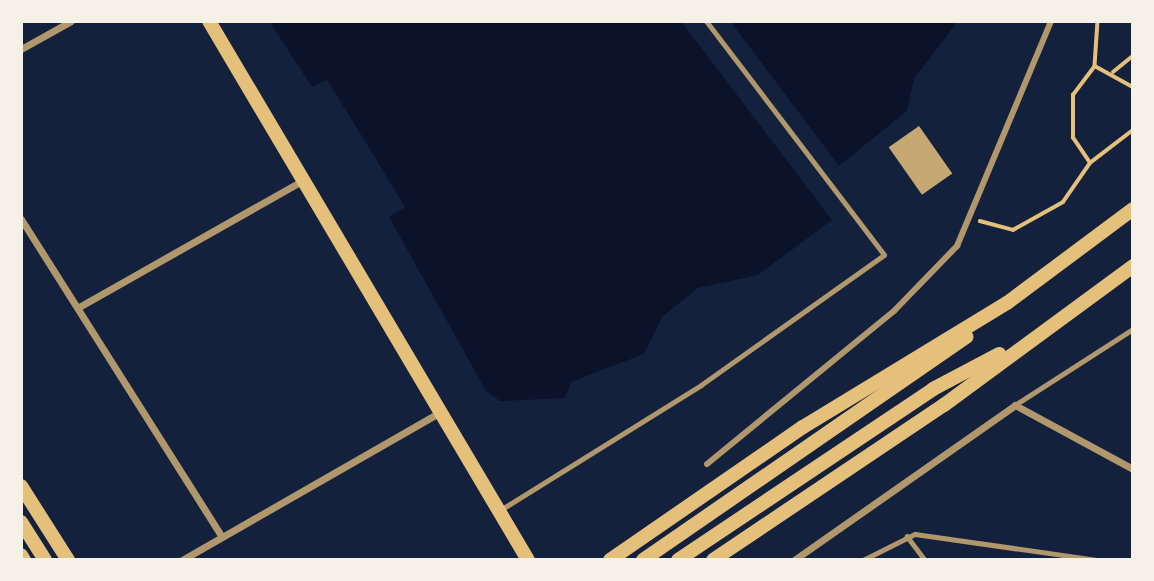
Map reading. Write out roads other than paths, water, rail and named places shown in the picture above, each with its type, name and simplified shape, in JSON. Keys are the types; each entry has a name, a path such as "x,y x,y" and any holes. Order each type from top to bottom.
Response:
{"main road":[{"path":"209,21 528,560"},
{"path":"643,560 922,373 1007,303 1133,209"},
{"path":"713,560 1133,267"},
{"path":"610,560 803,427 1007,303"},
{"path":"678,560 933,389 1037,334"},
{"path":"21,486 68,560"},
{"path":"21,522 45,560"},
{"path":"21,555 24,560"}],"street":[{"path":"21,48 71,21"},
{"path":"707,464 894,311 957,246 1051,21"},
{"path":"79,307 302,181"},
{"path":"21,219 222,537"},
{"path":"794,560 1015,405 1133,469"},
{"path":"182,560 439,413"}],"lane":[{"path":"498,512 701,385 884,255 706,21"},
{"path":"1015,405 1133,329"},
{"path":"863,560 906,535 1098,560"},
{"path":"906,535 925,560"}],"water":[{"path":"269,21 681,21 832,220 758,275 698,288 662,317 644,354 571,382 565,398 500,401 486,391 389,217 405,207 327,80 312,87"},
{"path":"730,21 958,21 914,79 907,111 839,166"}]}
